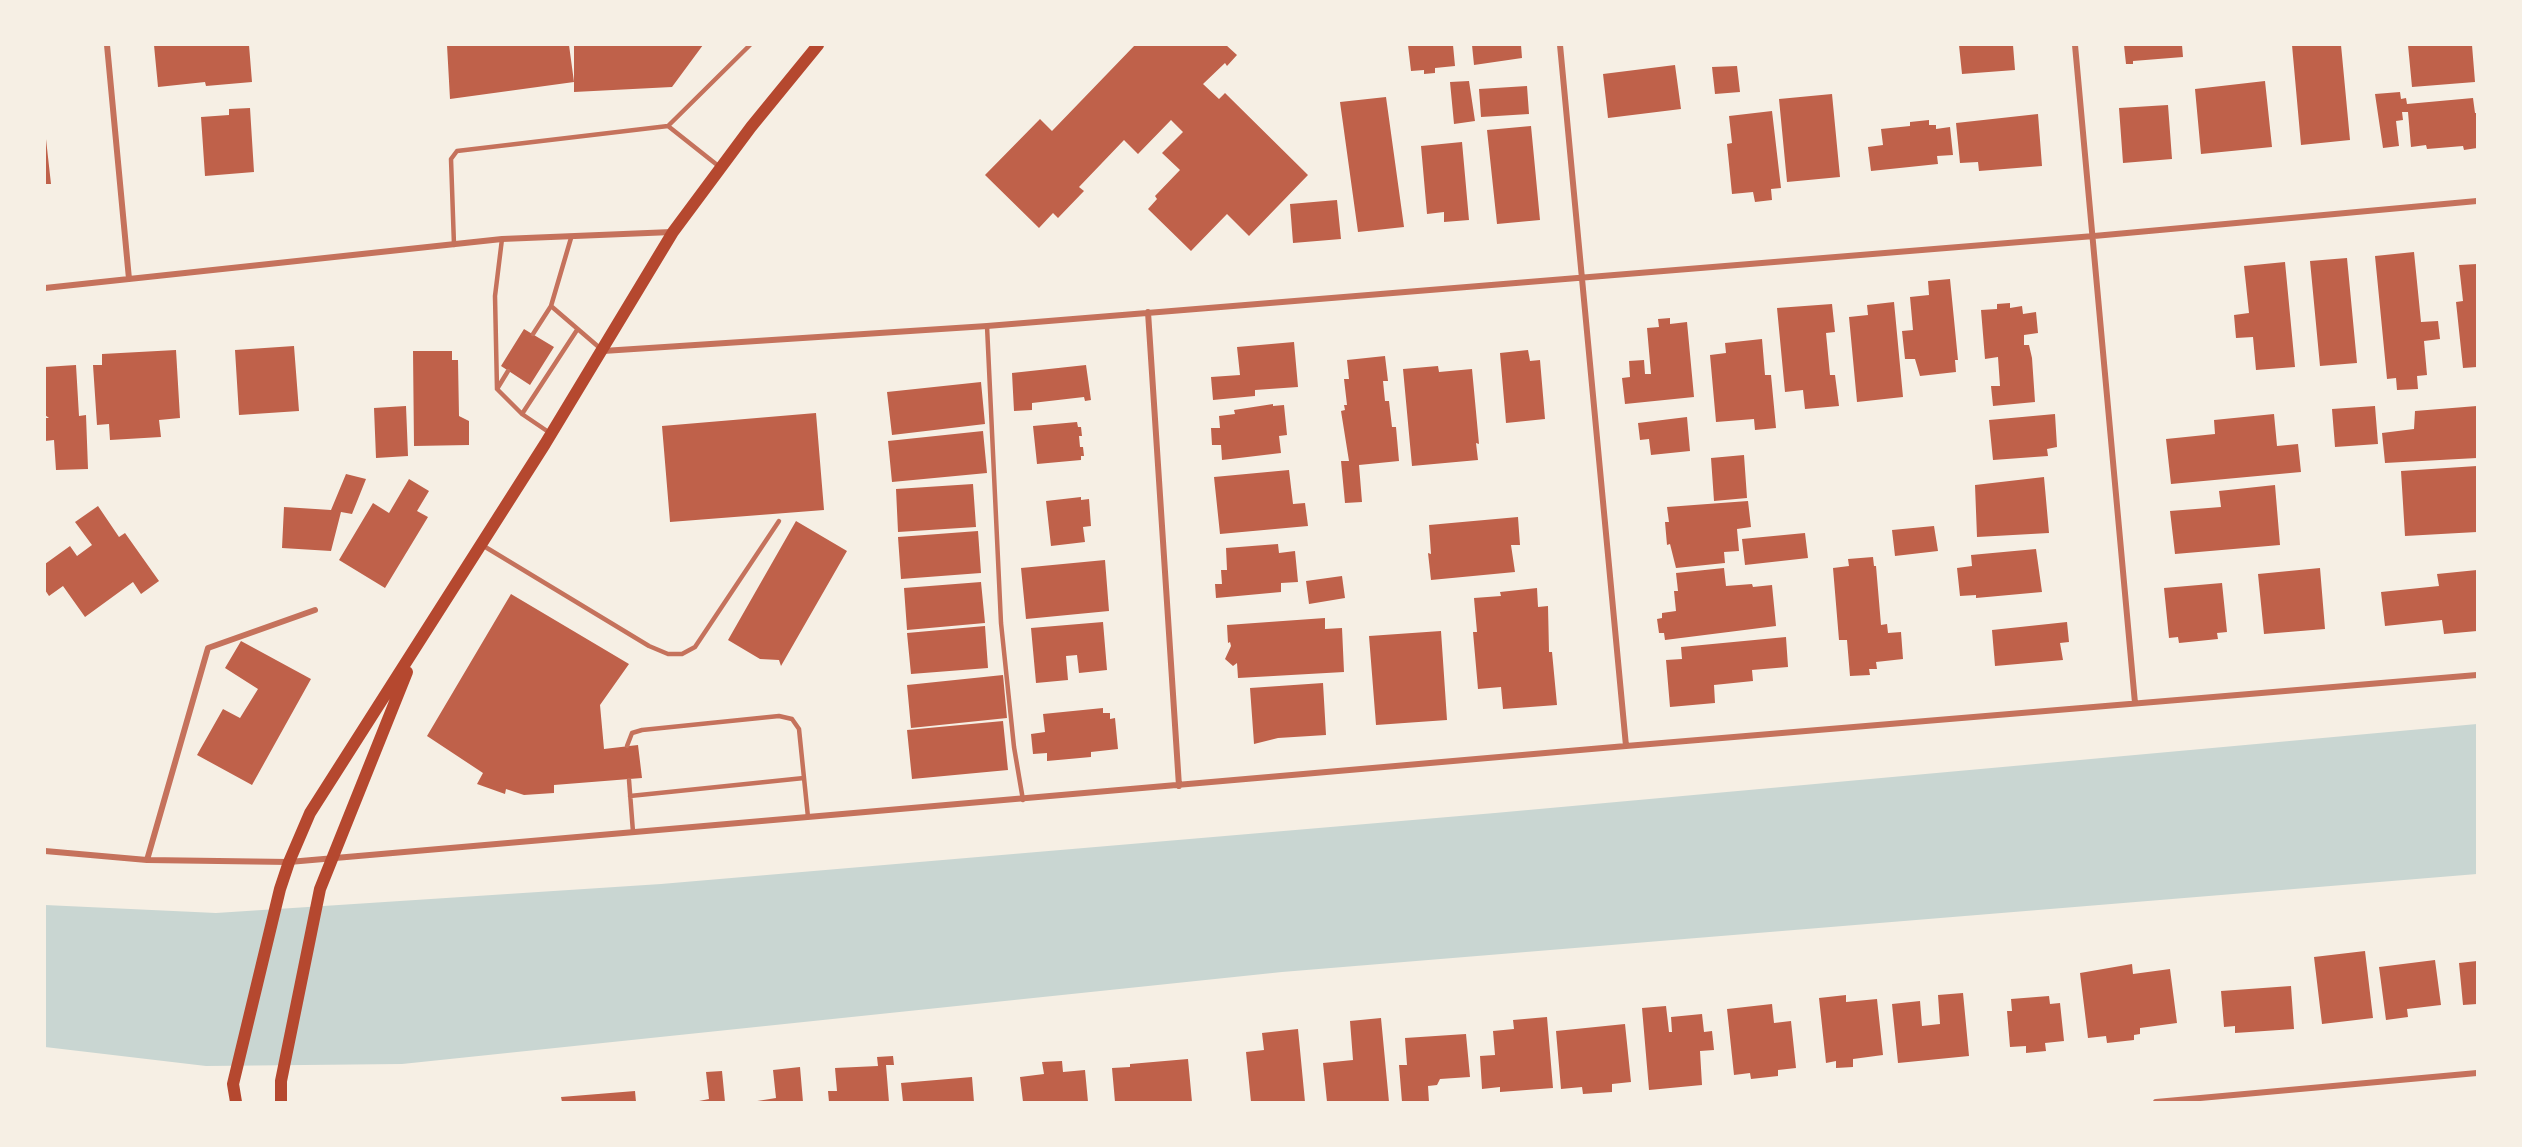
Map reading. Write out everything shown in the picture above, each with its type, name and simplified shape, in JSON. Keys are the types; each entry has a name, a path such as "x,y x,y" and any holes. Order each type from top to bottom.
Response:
{"main road":[{"path":"236,1102 233,1084 280,889 310,813 482,545 603,351 673,232 751,127 818,45"},
{"path":"281,1102 281,1081 320,889 419,644"}],"street":[{"path":"107,45 129,279"},
{"path":"1560,45 1626,746"},
{"path":"2075,45 2135,703"},
{"path":"603,351 987,326 2094,236 2477,201"},
{"path":"45,288 454,246 502,239 572,238 673,232"},
{"path":"1148,312 1179,786"},
{"path":"147,860 208,648 315,610"},
{"path":"45,851 147,860 289,862 2477,675"},
{"path":"2156,1102 2477,1073"}],"lane":[{"path":"454,246 451,159 457,151 668,126 750,45"},
{"path":"668,126 721,168"},
{"path":"533,334 551,306 572,238"},
{"path":"502,239 495,296 497,389 522,414 551,434"},
{"path":"551,306 603,351"},
{"path":"987,326 1001,623 1023,800"},
{"path":"522,414 577,330"},
{"path":"497,389 508,371"},
{"path":"482,545 649,646 668,654 682,654 695,647 779,521"},
{"path":"627,746 632,733 642,730 779,716 792,719 798,729 808,818"},
{"path":"630,796 804,778"},
{"path":"629,780 633,832"}],"shaded area":[{"path":"2477,724 2477,874 1282,972 402,1064 206,1066 45,1047 45,905 216,913 661,884 1495,813"}],"building":[{"path":"154,45 249,45 252,82 206,86 205,82 158,87"},
{"path":"447,45 569,45 574,82 450,99"},
{"path":"574,45 703,45 672,87 574,92"},
{"path":"1135,45 1226,45 1237,55 1227,66 1225,63 1203,84 1219,99 1225,93 1308,175 1249,236 1227,214 1191,251 1148,209 1157,199 1155,196 1180,170 1162,153 1183,132 1171,120 1138,154 1124,140 1079,187 1084,191 1058,218 1053,213 1039,228 985,175 1040,119 1052,131"},
{"path":"1408,45 1453,45 1455,66 1435,68 1435,73 1424,74 1424,70 1411,71"},
{"path":"1472,45 1521,45 1522,58 1474,65"},
{"path":"1959,45 2013,45 2015,70 1962,74"},
{"path":"2124,45 2182,45 2183,57 2133,61 2133,64 2126,64"},
{"path":"2292,45 2341,45 2350,140 2301,145"},
{"path":"2408,45 2472,45 2475,82 2412,87"},
{"path":"1675,65 1681,109 1608,118 1603,74"},
{"path":"1737,66 1740,92 1715,94 1712,67"},
{"path":"1469,81 1475,121 1454,124 1450,82"},
{"path":"2265,81 2272,147 2201,154 2195,89"},
{"path":"1527,86 1529,114 1481,117 1479,89"},
{"path":"2400,92 2401,99 2406,98 2407,104 2473,98 2475,113 2477,113 2477,148 2464,150 2463,146 2427,149 2426,145 2411,147 2408,112 2402,112 2403,120 2396,121 2399,146 2383,148 2375,94"},
{"path":"1832,94 1840,177 1787,182 1779,99"},
{"path":"1386,97 1404,227 1358,232 1340,102"},
{"path":"2168,105 2172,159 2123,163 2119,108"},
{"path":"250,108 254,172 205,176 201,117 229,115 229,109"},
{"path":"1772,111 1781,188 1771,189 1772,200 1755,202 1753,192 1732,194 1727,144 1732,143 1729,116"},
{"path":"2038,114 2042,166 1979,171 1978,162 1960,163 1956,123"},
{"path":"1929,120 1929,125 1936,125 1936,129 1950,127 1953,155 1937,156 1938,164 1871,171 1868,147 1883,145 1881,129 1910,126 1910,122"},
{"path":"1531,126 1540,220 1497,224 1487,130"},
{"path":"45,130 51,184 45,184"},
{"path":"1462,142 1469,220 1444,222 1444,212 1427,214 1421,146"},
{"path":"1337,200 1341,239 1293,243 1290,204"},
{"path":"2414,252 2421,322 2438,321 2440,339 2424,341 2427,375 2417,376 2418,389 2397,390 2396,378 2387,379 2375,256"},
{"path":"2347,258 2357,363 2320,366 2310,261"},
{"path":"2285,262 2295,367 2256,370 2253,337 2236,338 2234,315 2249,313 2244,266"},
{"path":"2477,264 2477,367 2463,368 2456,302 2463,301 2459,265"},
{"path":"1950,279 1958,360 1955,360 1956,372 1920,376 1915,359 1905,359 1902,331 1913,330 1910,297 1929,295 1928,281"},
{"path":"1894,302 1903,397 1857,402 1849,317 1868,315 1867,305"},
{"path":"2010,303 2010,308 2022,306 2023,314 2036,312 2038,333 2024,335 2024,345 2029,345 2032,358 2035,402 1993,406 1991,386 2000,386 1998,357 1985,359 1981,310 1997,309 1997,304"},
{"path":"1832,304 1835,332 1826,333 1830,375 1835,375 1839,406 1805,409 1803,390 1785,392 1777,308"},
{"path":"1670,318 1670,324 1687,322 1694,397 1625,404 1622,378 1630,377 1629,361 1644,360 1645,374 1651,374 1647,328 1659,327 1658,319"},
{"path":"524,329 554,347 530,385 501,366"},
{"path":"1762,339 1765,375 1771,375 1776,428 1755,430 1754,419 1716,422 1710,355 1726,353 1725,343"},
{"path":"1294,342 1298,387 1255,390 1255,396 1213,400 1211,377 1240,375 1237,347"},
{"path":"294,346 299,411 239,415 235,350"},
{"path":"176,350 180,418 159,420 161,437 110,440 109,424 97,425 93,365 102,365 102,354"},
{"path":"1528,350 1530,361 1540,360 1545,419 1506,423 1500,353"},
{"path":"413,351 452,351 452,360 458,360 459,416 469,421 469,445 414,446"},
{"path":"1385,356 1388,381 1383,381 1385,401 1389,401 1392,427 1396,427 1399,461 1359,465 1362,502 1345,503 1341,461 1349,461 1341,411 1345,410 1344,405 1347,405 1344,379 1349,379 1347,360"},
{"path":"76,365 79,416 86,415 88,469 56,470 54,440 45,441 45,418 49,418 45,415 45,367"},
{"path":"1086,365 1091,400 1085,401 1084,397 1032,403 1032,410 1014,411 1012,373"},
{"path":"1438,366 1439,372 1472,369 1479,444 1476,443 1478,460 1412,466 1403,369"},
{"path":"981,382 985,424 892,435 887,392"},
{"path":"1273,404 1273,406 1284,405 1287,435 1279,436 1281,453 1222,460 1221,445 1212,445 1211,428 1220,428 1219,416 1235,414 1234,410"},
{"path":"406,406 408,456 376,458 374,408"},
{"path":"2375,406 2378,444 2335,447 2332,409"},
{"path":"2477,406 2477,458 2385,463 2382,433 2414,429 2415,411"},
{"path":"816,413 824,510 670,522 662,426"},
{"path":"2055,414 2057,447 2047,449 2048,456 1993,460 1989,420"},
{"path":"2274,414 2277,446 2298,444 2301,472 2171,484 2166,439 2215,434 2214,420"},
{"path":"1687,417 1690,451 1651,455 1649,439 1640,440 1638,423"},
{"path":"1077,422 1078,427 1081,427 1082,436 1079,436 1084,456 1081,456 1081,460 1037,464 1033,426"},
{"path":"983,431 987,473 892,482 888,441"},
{"path":"1744,455 1747,498 1714,501 1711,458"},
{"path":"2477,466 2477,532 2405,536 2401,471"},
{"path":"1289,470 1293,504 1305,503 1308,526 1220,534 1214,477"},
{"path":"346,474 366,479 352,514 341,512 331,551 282,548 284,507 331,510"},
{"path":"2044,477 2049,533 1977,537 1975,485"},
{"path":"409,479 429,491 417,511 428,517 385,588 339,560 373,503 389,513"},
{"path":"973,484 976,527 898,532 896,489"},
{"path":"2275,485 2280,545 2175,554 2170,511 2221,507 2219,491"},
{"path":"1081,497 1081,500 1089,499 1091,526 1083,527 1085,542 1051,546 1046,501"},
{"path":"1748,501 1751,527 1737,529 1739,551 1724,552 1725,563 1676,568 1670,544 1667,545 1665,522 1669,522 1667,507"},
{"path":"98,506 119,537 125,533 159,581 141,594 133,582 85,617 63,586 49,596 45,590 45,564 70,546 77,556 92,545 75,522"},
{"path":"1518,517 1520,545 1511,545 1515,572 1431,580 1428,553 1431,554 1429,525"},
{"path":"796,521 847,551 781,666 779,660 760,659 728,640"},
{"path":"1934,526 1938,551 1895,556 1892,530"},
{"path":"978,531 981,573 901,579 898,537"},
{"path":"1805,533 1808,558 1745,565 1742,539"},
{"path":"1278,544 1279,553 1295,551 1298,582 1281,583 1281,592 1216,598 1215,584 1222,584 1221,570 1227,570 1226,548"},
{"path":"2036,549 2042,592 1976,598 1976,595 1960,596 1957,568 1972,566 1971,555"},
{"path":"1873,557 1874,566 1876,566 1881,625 1887,624 1888,633 1901,632 1903,659 1876,662 1877,669 1869,669 1870,675 1850,676 1847,640 1839,640 1833,568 1849,566 1848,559"},
{"path":"1105,560 1109,611 1026,619 1021,568"},
{"path":"1724,568 1726,586 1772,585 1776,626 1665,640 1664,633 1659,633 1657,619 1662,618 1662,613 1676,611 1674,591 1678,591 1676,573"},
{"path":"2320,568 2325,629 2264,634 2258,574"},
{"path":"2477,570 2477,631 2444,634 2442,620 2385,626 2381,592 2439,586 2437,574"},
{"path":"1342,576 1345,598 1309,604 1306,581"},
{"path":"981,582 985,623 907,630 904,588"},
{"path":"2222,583 2227,632 2217,633 2218,639 2179,643 2178,637 2169,638 2164,588"},
{"path":"1537,588 1538,607 1548,606 1549,652 1552,652 1557,705 1503,709 1501,687 1478,689 1473,632 1477,632 1474,598 1501,596 1500,592"},
{"path":"511,594 629,664 600,705 604,749 638,745 642,778 554,785 554,793 524,795 506,789 505,794 477,784 483,773 427,736"},
{"path":"1325,618 1325,629 1342,628 1344,672 1238,678 1237,663 1233,666 1225,659 1231,646 1230,642 1228,643 1227,625"},
{"path":"1103,622 1107,670 1079,673 1077,655 1066,656 1068,680 1036,683 1031,628"},
{"path":"2067,622 2069,642 2060,643 2063,660 1995,666 1992,630"},
{"path":"985,626 988,668 911,674 907,633"},
{"path":"1441,631 1447,720 1376,725 1369,636"},
{"path":"1786,637 1788,667 1752,670 1753,681 1714,685 1715,703 1670,707 1666,660 1682,659 1681,647"},
{"path":"241,641 311,679 252,785 197,755 223,709 240,718 258,689 225,668"},
{"path":"1003,675 1007,718 911,728 907,685"},
{"path":"1323,683 1326,735 1278,738 1254,744 1250,688"},
{"path":"1103,708 1103,713 1110,713 1110,719 1115,718 1118,749 1091,752 1091,757 1047,761 1047,753 1033,754 1031,734 1045,732 1043,714"},
{"path":"1003,721 1008,770 912,779 907,730"},
{"path":"2365,951 2373,1018 2322,1024 2314,957"},
{"path":"2435,960 2441,1005 2407,1009 2408,1017 2386,1020 2379,967"},
{"path":"2477,961 2477,1004 2463,1005 2459,963"},
{"path":"2132,964 2133,974 2170,969 2177,1023 2140,1028 2140,1034 2134,1035 2134,1040 2107,1043 2106,1036 2088,1038 2080,973"},
{"path":"2291,986 2294,1029 2235,1033 2235,1026 2224,1027 2221,991"},
{"path":"1963,993 1969,1056 1898,1063 1892,1004 1920,1001 1922,1026 1940,1024 1938,995"},
{"path":"1846,995 1846,1002 1877,999 1883,1055 1853,1059 1853,1067 1836,1068 1836,1061 1826,1063 1819,998"},
{"path":"2049,996 2050,1004 2060,1003 2064,1041 2045,1043 2046,1051 2026,1053 2026,1046 2010,1047 2007,1011 2012,1011 2011,999"},
{"path":"1772,1004 1774,1023 1791,1021 1796,1068 1778,1070 1778,1076 1751,1079 1750,1073 1734,1075 1727,1009"},
{"path":"1666,1006 1669,1032 1672,1032 1671,1017 1702,1014 1704,1032 1712,1031 1714,1050 1700,1051 1702,1085 1649,1090 1642,1008"},
{"path":"1547,1017 1553,1088 1500,1092 1500,1087 1482,1089 1480,1056 1495,1055 1493,1031 1514,1029 1513,1020"},
{"path":"1381,1018 1389,1102 1327,1102 1323,1063 1353,1060 1350,1021"},
{"path":"1625,1024 1631,1082 1612,1084 1612,1092 1583,1094 1582,1087 1561,1089 1556,1031"},
{"path":"1298,1029 1305,1102 1251,1102 1246,1052 1264,1050 1262,1033"},
{"path":"1466,1034 1470,1077 1440,1079 1437,1085 1428,1086 1429,1102 1402,1102 1399,1065 1407,1065 1405,1038"},
{"path":"893,1056 894,1065 886,1065 889,1102 829,1102 828,1091 837,1091 835,1068 878,1066 877,1057"},
{"path":"1188,1059 1192,1102 1115,1102 1112,1068 1130,1067 1130,1064"},
{"path":"1062,1061 1063,1072 1085,1070 1088,1102 1023,1102 1020,1077 1044,1074 1042,1062"},
{"path":"800,1067 803,1102 751,1102 776,1098 773,1070"},
{"path":"722,1071 725,1102 694,1102 709,1099 706,1072"},
{"path":"972,1077 974,1102 903,1102 901,1083"},
{"path":"635,1091 636,1102 562,1102 561,1097"}]}
